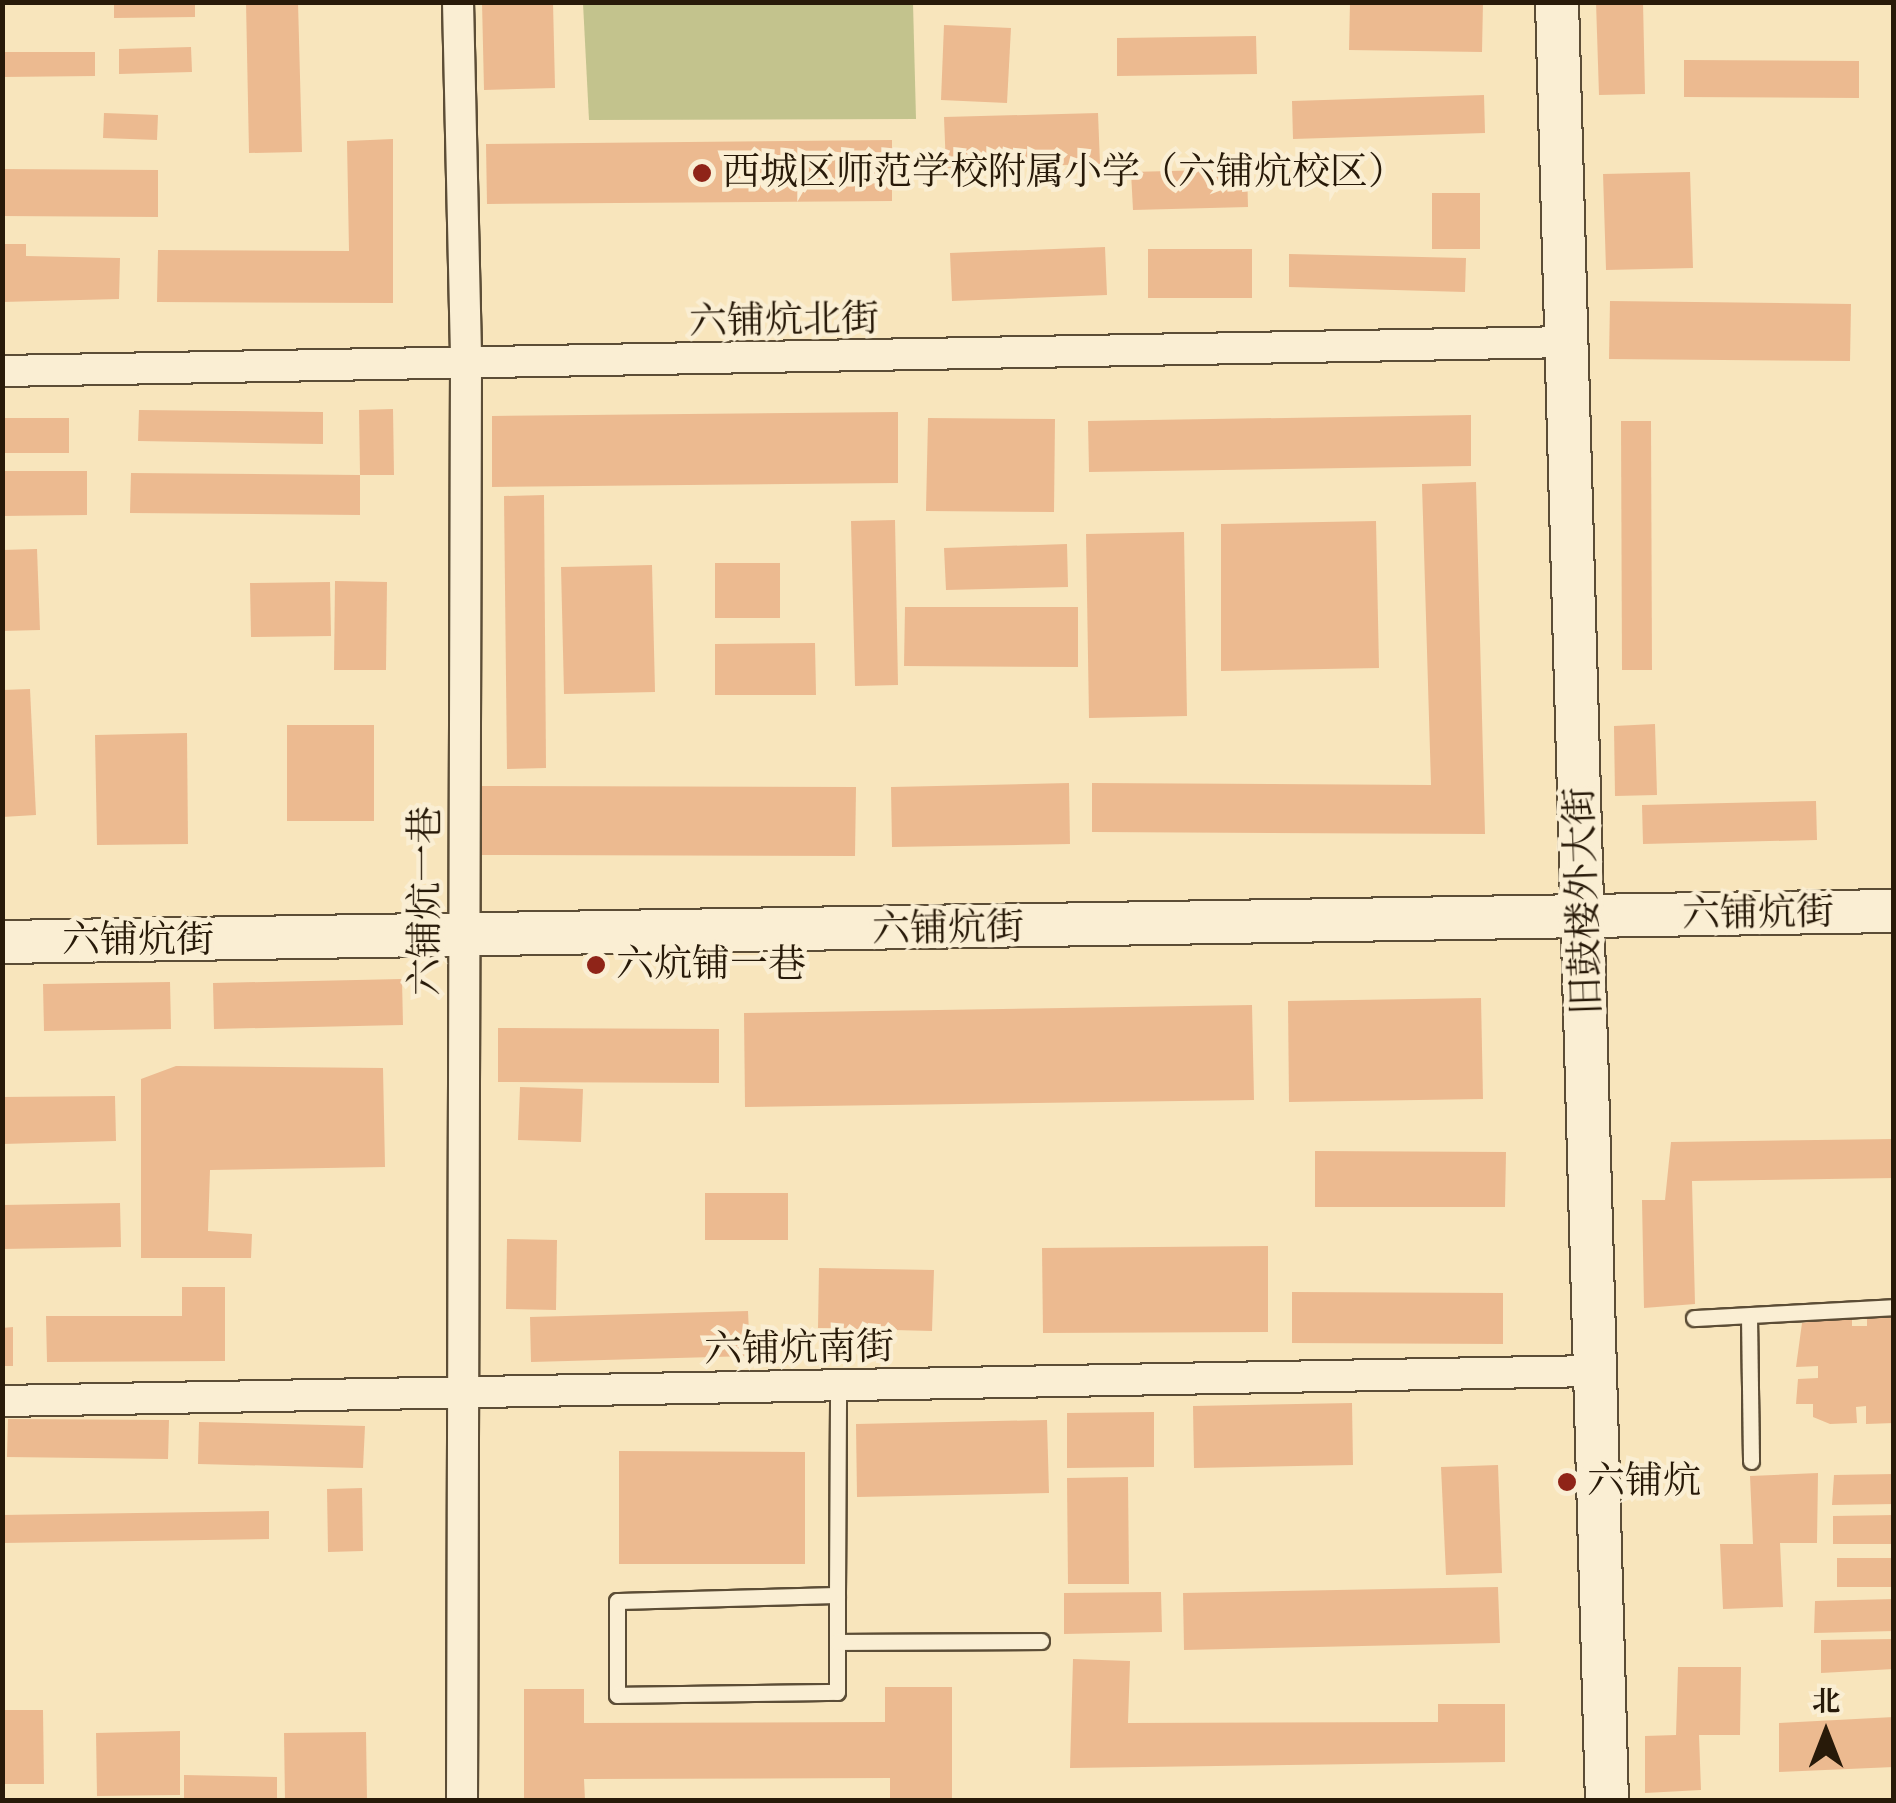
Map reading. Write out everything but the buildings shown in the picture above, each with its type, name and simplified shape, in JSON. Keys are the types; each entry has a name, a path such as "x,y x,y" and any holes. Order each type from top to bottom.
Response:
{"street":[{"name":"六铺炕一巷","path":"458,2 466,368 462,1800"},
{"name":"旧鼓楼外大街","path":"1556,2 1607,1800"},
{"name":"六铺炕北街","path":"2,372 466,368 1568,342"},
{"name":"六铺炕街","path":"2,942 466,938 1894,911"},
{"name":"六铺炕南街","path":"2,1401 466,1396 1597,1371"}],"lane":[{"path":"1694,1318 1894,1308"},
{"path":"1749,1316 1751,1461"},
{"path":"838,1388 838,1595 837,1692 617,1695 618,1602 838,1595"},
{"path":"837,1642 1041,1642"}],"green space":[{"path":"583,3 913,3 916,119 589,120"}],"place":[{"name":"西城区师范学校附属小学（六铺炕校区）","path":"702,173"},
{"name":"六炕铺一巷","path":"596,965"},
{"name":"六铺炕","path":"1567,1482"}]}
